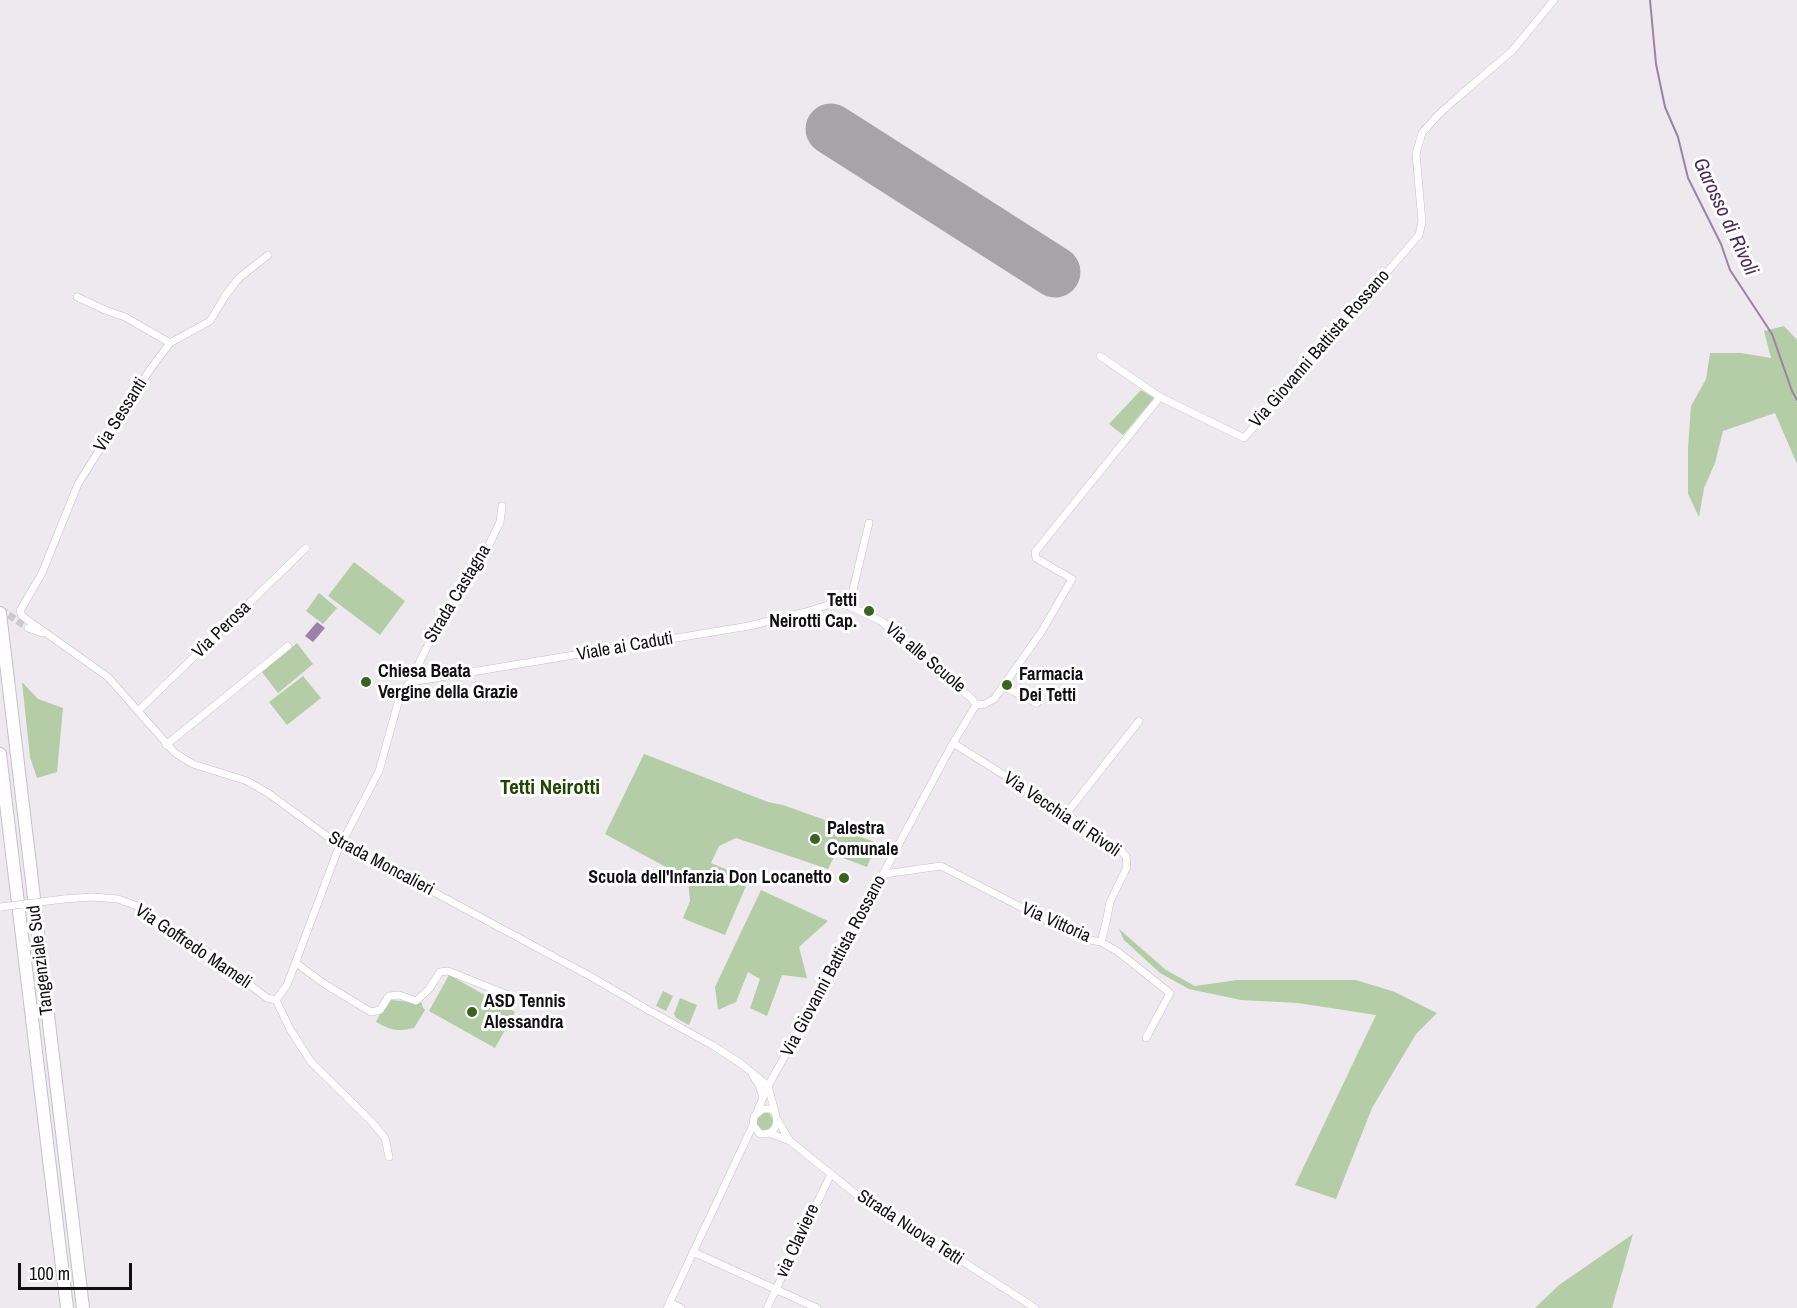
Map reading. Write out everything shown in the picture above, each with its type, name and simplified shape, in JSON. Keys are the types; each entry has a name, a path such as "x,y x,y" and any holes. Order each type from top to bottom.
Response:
{"highway":[{"name":"Tangenziale Sud","path":"0,613 82,1308"},
{"name":"Tangenziale Sud","path":"0,754 67,1308"}],"street":[{"name":"Via Giovanni Battista Rossano","path":"757,1112 768,1086 953,743 976,705 985,704 994,699 1042,631 1072,579 1036,558 1035,552 1160,396 1244,438 1419,235 1422,222 1416,154 1422,133 1438,115 1512,51 1554,0"},
{"name":"Via Sessanti","path":"20,611 42,573 78,484 149,371 170,343 210,321 239,278 268,255"},
{"path":"77,297 125,317 170,343"},
{"path":"1100,356 1160,396"},
{"name":"Strada Castagna","path":"276,1000 287,985 326,878 379,771 401,692 411,682 444,614 488,547 500,522 502,506"},
{"path":"849,606 869,523"},
{"name":"Via Perosa","path":"138,711 306,548"},
{"name":"Viale ai Caduti","path":"411,682 749,626 837,602"},
{"name":"Via alle Scuole","path":"837,602 881,621 972,699 976,705"},
{"name":"Strada Moncalieri","path":"20,611 26,619 108,677 166,745 193,765 247,781 335,842 588,975 712,1045 740,1063 768,1086"},
{"path":"28,628 53,637"},
{"path":"166,745 288,646"},
{"path":"1003,686 1037,703"},
{"path":"1066,814 1139,721"},
{"name":"Via Vecchia di Rivoli","path":"953,743 1066,814 1126,856 1127,867 1110,902 1101,942"},
{"name":"Via Vittoria","path":"884,874 941,866 1047,921 1118,951 1170,993 1146,1038"},
{"name":"Via Goffredo Mameli","path":"0,907 64,898 118,899 137,906 202,948 267,998 276,1000"},
{"path":"296,963 322,983 371,1012 380,1010 389,996 399,994 416,1001 429,989 440,972 448,971 508,995"},
{"path":"276,1000 290,1029 311,1062 372,1122 384,1138 389,1157"},
{"path":"752,1074 763,1098"},
{"path":"742,1146 775,1128 778,1121 768,1086"},
{"path":"681,1308 668,1305 753,1125 754,1116 757,1112 767,1108 775,1112"},
{"name":"Strada Nuova Tetti","path":"778,1121 790,1141 862,1199 1035,1308"},
{"path":"753,1125 757,1132 766,1133"},
{"name":"Strada Nuova Tetti","path":"766,1133 790,1141"},
{"name":"via Claviere","path":"767,1308 831,1174"},
{"path":"693,1252 817,1308"}],"green space":[{"path":"1784,326 1797,340 1797,464 1775,413 1723,431 1715,463 1704,488 1699,517 1688,494 1688,448 1691,406 1706,379 1710,353 1741,353 1771,358 1764,331"},
{"path":"1141,390 1154,398 1123,435 1109,424"},
{"path":"354,562 405,601 380,635 328,596"},
{"path":"319,593 337,608 323,624 306,611"},
{"path":"297,643 313,664 278,693 262,672"},
{"path":"303,676 321,698 287,725 269,702"},
{"path":"22,682 38,699 63,708 57,772 37,778 30,757"},
{"path":"644,754 768,802 783,805 856,831 856,835 877,843 867,867 835,855 828,869 736,838 719,846 711,863 749,879 725,935 683,918 690,901 688,879 605,834"},
{"path":"761,890 828,921 799,947 807,978 782,975 767,1016 750,1008 760,979 748,972 736,1002 718,1010 715,987"},
{"path":"1119,929 1166,970 1195,986 1237,980 1356,980 1395,992 1437,1013 1416,1034 1372,1108 1336,1199 1295,1185 1376,1015 1298,1003 1241,1000 1189,989 1160,973 1124,940"},
{"name":"ASD Tennis Alessandra","path":"449,975 515,1012 495,1048 429,1011"},
{"path":"663,991 673,996 666,1011 656,1006"},
{"path":"680,998 697,1005 689,1025 676,1018 674,1014"},
{"path":"391,1000 422,1003 425,1010 414,1028 394,1030 376,1022 382,1010"},
{"path":"768,1112 773,1119 772,1125 766,1131 760,1130 757,1128 757,1120 762,1114"},
{"path":"1633,1234 1612,1308 1535,1308 1559,1285"}],"shaded area":[{"path":"317,622 325,628 313,642 305,636"}],"waterway":[{"name":"Garosso di Rivoli","path":"1650,0 1656,64 1665,107 1678,137 1688,178 1721,244 1730,270 1772,334 1797,400"}],"runway":[{"path":"831,129 1055,272"}],"tunnel":[{"path":"0,609 28,628"}],"place":[{"name":"Tetti Neirotti Cap.","path":"869,611"},
{"name":"Chiesa Beata Vergine della Grazie","path":"366,682"},
{"name":"Farmacia Dei Tetti","path":"1007,685"},
{"name":"Palestra Comunale","path":"815,839"},
{"name":"Scuola dell'Infanzia Don Locanetto","path":"844,878"},
{"name":"ASD Tennis Alessandra","path":"472,1012"}],"district":[{"name":"Tetti Neirotti","path":"550,788"}]}
